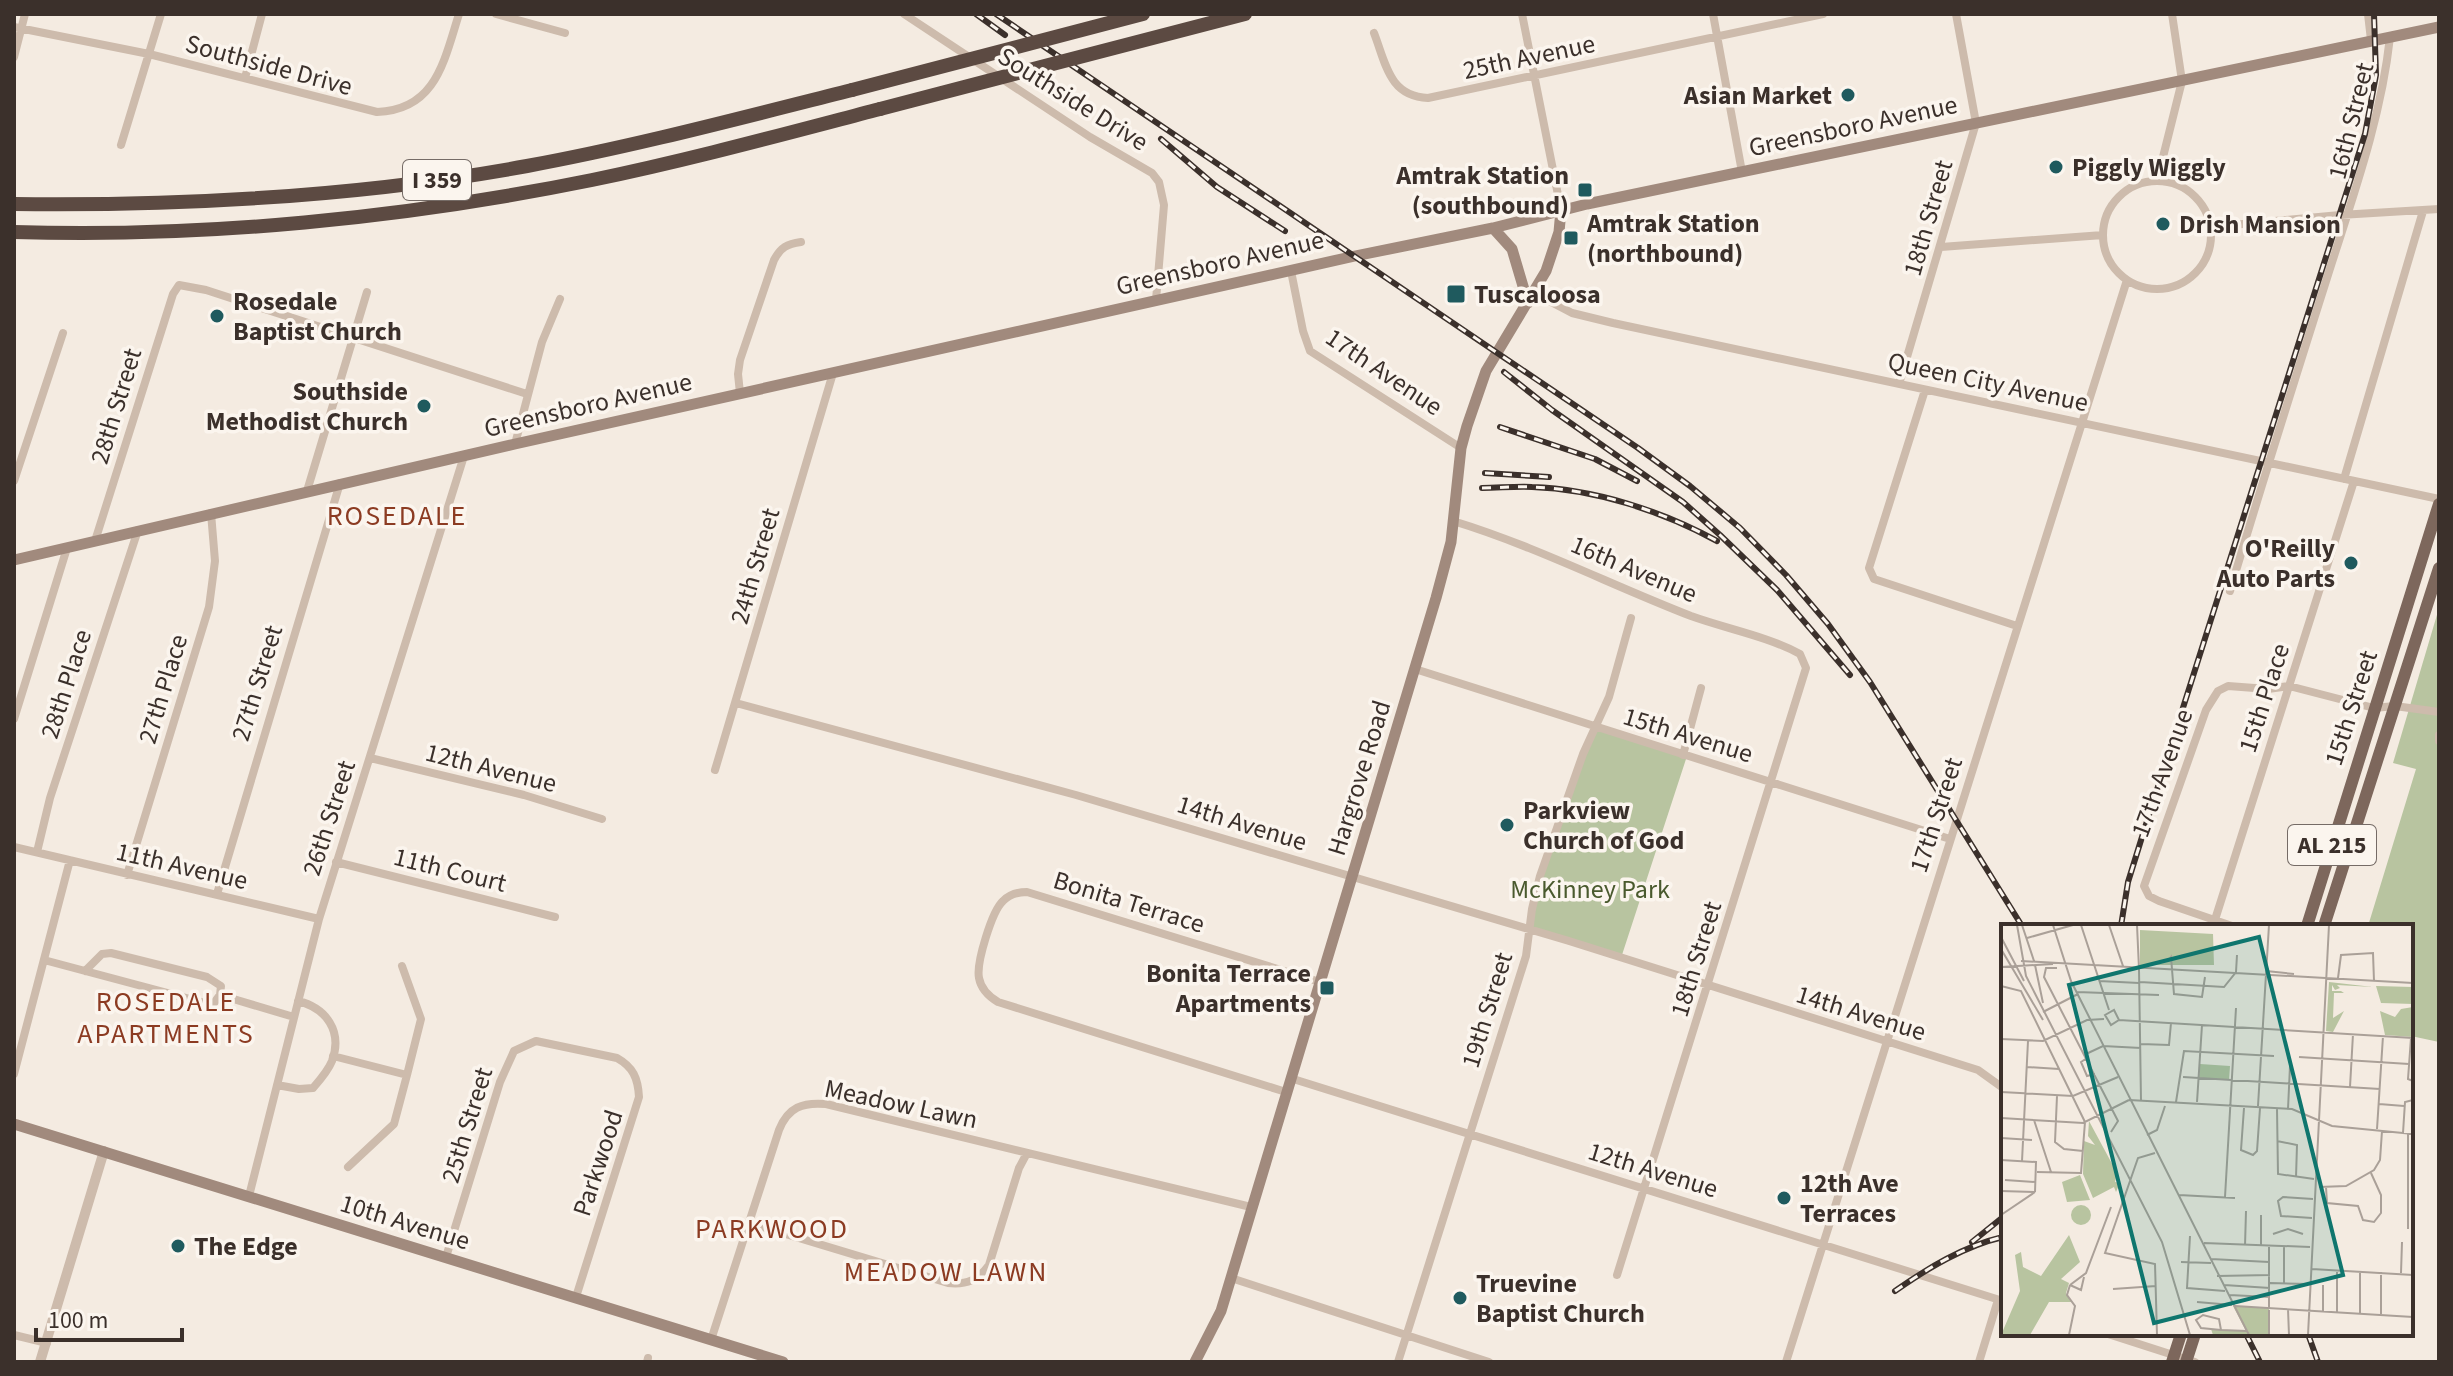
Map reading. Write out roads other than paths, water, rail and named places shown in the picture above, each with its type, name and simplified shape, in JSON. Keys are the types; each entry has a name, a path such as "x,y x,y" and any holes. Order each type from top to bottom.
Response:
{"highway":[{"name":"I 359","path":"14,204 117,205 234,201 409,184 525,166 597,152 852,90 1143,14"},
{"name":"I 359","path":"14,232 114,233 327,219 438,206 535,190 659,165 1245,14"}],"main road":[{"name":"Greensboro Avenue","path":"14,560 340,483 1156,300 1493,228 1561,210 2439,27"},
{"name":"Hargrove Road","path":"1195,1362 1212,1332 1231,1278 1415,669 1451,542 1461,448 1486,371 1531,298 1554,247 1561,210"},
{"path":"1493,228 1512,249 1531,298"},
{"name":"15th Street","path":"2308,924 2439,502"},
{"name":"15th Street","path":"2325,924 2439,568"},
{"name":"10th Avenue","path":"14,1124 783,1362"},
{"path":"2172,1362 2180,1336"},
{"path":"2186,1362 2194,1336"}],"street":[{"path":"14,57 18,28 25,14"},
{"path":"121,145 161,14"},
{"path":"245,78 262,14"},
{"name":"Southside Drive","path":"18,28 149,54 365,111 389,112 421,97 436,78 459,14"},
{"path":"496,14 565,33"},
{"name":"Southside Drive","path":"904,14 1090,137 1152,173 1159,182 1164,205 1156,300"},
{"path":"1522,14 1561,210"},
{"path":"1713,14 1742,172"},
{"name":"25th Avenue","path":"1374,33 1397,87 1417,98 1440,97 1718,38 1796,17 1823,14"},
{"name":"18th Street","path":"1899,384 1976,123 1956,14"},
{"path":"2157,181 2182,81 2172,14"},
{"name":"16th Street","path":"2368,14 2371,40"},
{"name":"16th Street","path":"2230,591 2369,147 2388,62 2390,37"},
{"path":"2157,181 2177,184 2197,197 2211,227 2211,240 2204,261 2189,278 2170,288 2158,289 2127,280 2110,262 2103,235 2105,219 2117,199 2135,185 2157,181"},
{"path":"2211,227 2439,209"},
{"name":"15th Place","path":"2214,923 2289,686 2423,211"},
{"path":"1941,247 2103,235"},
{"path":"740,393 740,360 774,260 780,249 790,243 801,242"},
{"name":"17th Avenue","path":"1291,271 1310,351 1461,448"},
{"name":"17th Street","path":"1786,1362 2127,280"},
{"name":"28th Street","path":"95,541 173,294 179,285 206,290 354,338"},
{"path":"307,491 367,292"},
{"name":"Queen City Avenue","path":"1531,298 1572,313 2269,461 2439,502"},
{"path":"515,444 542,342 560,299"},
{"path":"14,481 63,333"},
{"path":"354,338 527,394"},
{"name":"24th Street","path":"715,770 833,373"},
{"path":"1925,390 1869,568 1874,579 2017,626"},
{"name":"26th Street","path":"249,1196 319,919 464,456"},
{"name":"27th Street","path":"217,894 340,483"},
{"name":"27th Place","path":"127,875 209,607 215,561 211,513"},
{"name":"16th Avenue","path":"1453,521 1540,552 1691,616 1779,644 1800,654"},
{"name":"28th Place","path":"37,852 50,798 138,530"},
{"path":"14,719 67,548"},
{"name":"19th Street","path":"1398,1362 1526,956 1540,876 1594,726 1609,697 1631,618"},
{"name":"18th Street","path":"1617,1275 1806,668 1800,654"},
{"name":"15th Avenue","path":"1415,669 1950,839"},
{"name":"17th Avenue","path":"2214,923 2149,896 2144,886 2150,861 2206,710 2218,691 2228,686 2268,689 2289,686 2374,708 2395,706 2439,712"},
{"path":"1683,755 1701,688"},
{"name":"14th Avenue","path":"736,703 1076,795 1529,929 1978,1070 2001,1087"},
{"path":"2439,735 2439,741"},
{"name":"12th Avenue","path":"370,758 524,795 602,819"},
{"name":"11th Avenue","path":"15,847 319,919"},
{"path":"14,1074 70,860"},
{"name":"11th Court","path":"336,862 555,917"},
{"name":"Bonita Terrace","path":"1286,1092 998,1002 980,982 978,969 983,952 1000,904 1015,893 1027,892 1320,982"},
{"path":"44,960 85,971 209,1004 220,995 221,986 207,977 111,953 102,954 85,971"},
{"path":"348,1167 394,1124 421,1019 402,966"},
{"path":"220,995 294,1017"},
{"path":"277,1085 313,1088 333,1056 332,1023 317,1007 298,1001"},
{"name":"Parkwood","path":"514,1051 536,1041 617,1058 627,1063 639,1085 637,1108 576,1297"},
{"name":"25th Street","path":"446,1257 500,1082 514,1051"},
{"path":"333,1056 407,1075"},
{"name":"12th Avenue","path":"1290,1078 2001,1300"},
{"name":"Meadow Lawn","path":"711,1340 783,1119 802,1104 826,1104 1251,1207"},
{"path":"40,1362 104,1151"},
{"path":"749,1223 948,1283 960,1285 972,1282 989,1265 1019,1168 1027,1153"},
{"path":"1231,1278 1489,1362"},
{"path":"1979,1362 2001,1300"},
{"path":"14,1335 47,1343"},
{"path":"2114,1336 2195,1362"}],"railway":[{"path":"976,14 1005,35"},
{"path":"996,14 1638,448 1740,528 1828,624 1870,682 2021,924"},
{"path":"2121,924 2128,882 2365,134 2376,75 2374,14"},
{"path":"1161,139 1217,187 1285,231"},
{"path":"1504,372 1552,410 1683,502 1777,590 1850,675"},
{"path":"1500,427 1595,459 1637,481"},
{"path":"1485,473 1549,477"},
{"path":"1482,488 1556,489 1604,497 1651,511 1717,541"},
{"path":"1972,1242 2001,1219"},
{"path":"1895,1291 1947,1259 2001,1238"},
{"path":"2247,1336 2260,1362"},
{"path":"2309,1336 2318,1362"}],"place":[{"name":"Asian Market","path":"1848,95"},
{"name":"Piggly Wiggly","path":"2056,167"},
{"name":"Amtrak Station (southbound)","path":"1585,190"},
{"name":"Drish Mansion","path":"2163,224"},
{"name":"Amtrak Station (northbound)","path":"1571,238"},
{"name":"Tuscaloosa","path":"1456,294"},
{"name":"Rosedale Baptist Church","path":"217,316"},
{"name":"Southside Methodist Church","path":"424,406"},
{"name":"O'Reilly Auto Parts","path":"2351,563"},
{"name":"Parkview Church of God","path":"1507,825"},
{"name":"Bonita Terrace Apartments","path":"1327,988"},
{"name":"12th Ave Terraces","path":"1784,1198"},
{"name":"The Edge","path":"178,1246"},
{"name":"Truevine Baptist Church","path":"1460,1298"}],"district":[{"name":"ROSEDALE","path":"397,516"},
{"name":"ROSEDALE APARTMENTS","path":"166,1018"},
{"name":"PARKWOOD","path":"772,1229"},
{"name":"MEADOW LAWN","path":"946,1272"}],"park label":[{"name":"McKinney Park","path":"1590,889"}]}
